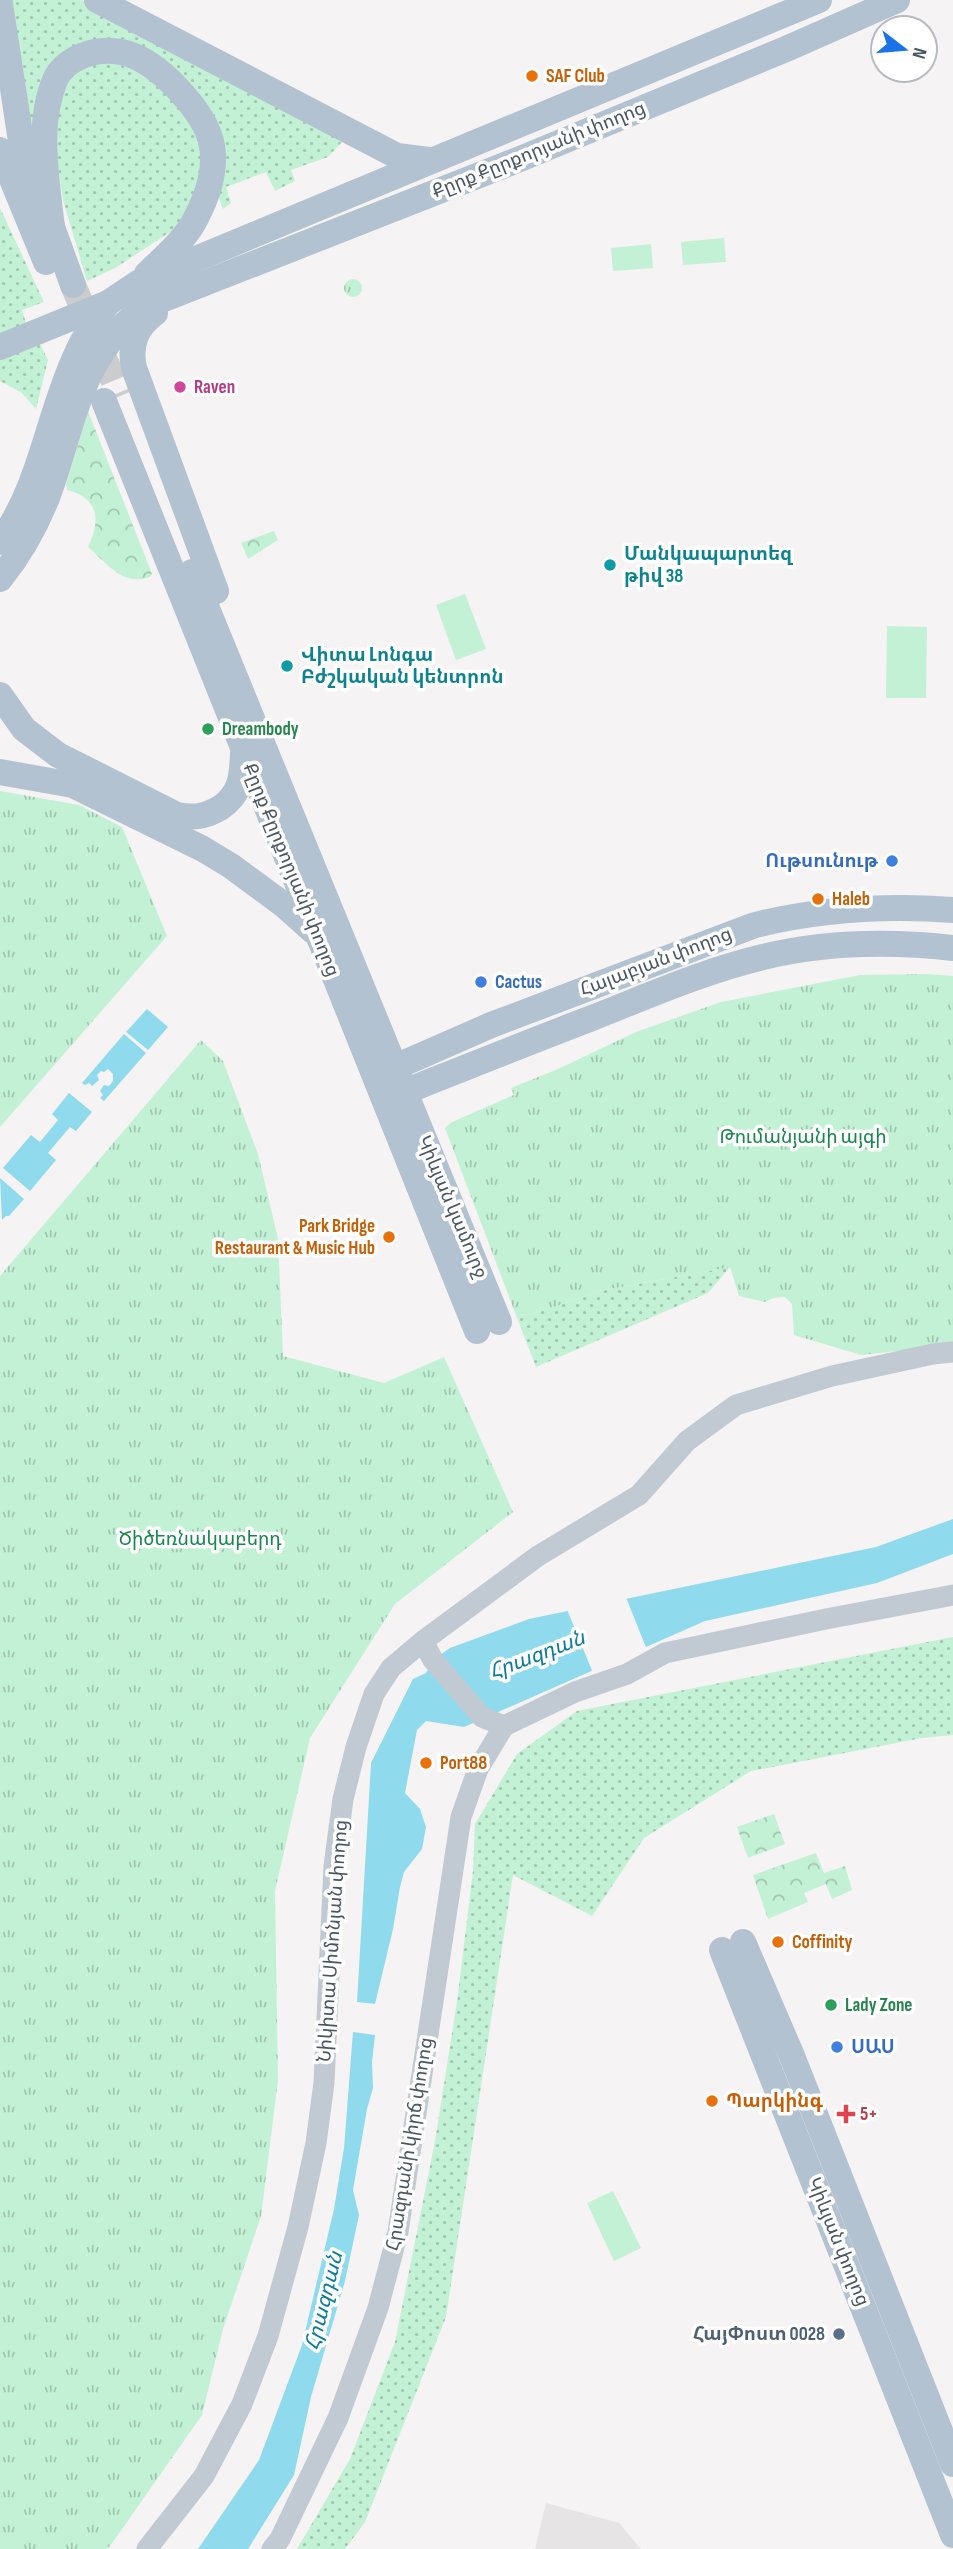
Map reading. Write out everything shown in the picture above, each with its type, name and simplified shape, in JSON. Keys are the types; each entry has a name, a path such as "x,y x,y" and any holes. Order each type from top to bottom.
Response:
{"main road":[{"path":"97,0 397,156 429,160"},
{"name":"Քըրք Քըրքորյանի փողոց","path":"108,303 138,283 818,0"},
{"name":"Քըրք Քըրքորյանի փողոց","path":"179,295 528,156 897,0"},
{"path":"0,4 21,141 44,234"},
{"path":"44,234 44,141 48,108 56,79 70,61 88,53 121,52 136,57 153,68 180,93 202,119 212,145 213,165 209,187 195,220 188,231 138,283"},
{"path":"0,150 44,234 65,288"},
{"path":"0,197 44,234"},
{"path":"0,580 22,549 48,496 83,387 103,349 128,319 149,305 179,295"},
{"path":"179,295 150,317 136,333 132,349 134,368 265,716 294,825"},
{"path":"0,347 108,303"},
{"path":"0,542 19,512 30,485 75,356 108,303"},
{"name":"Քըրք Քըրքորյանի փողոց","path":"112,398 294,825 389,1087 317,934 243,752 112,398"},
{"path":"0,695 24,729 58,755 177,815 194,818 209,814 229,802 236,794 242,778 243,752"},
{"path":"0,772 73,785 203,849 284,905 317,934"},
{"name":"Հալաբյան փողոց","path":"389,1087 502,1021 755,925 797,915 860,908 953,910"},
{"name":"Հալաբյան փողոց","path":"389,1087 696,978 763,957 842,944 953,948"},
{"name":"Կիևյան կամուրջ","path":"389,1087 488,1327"},
{"name":"Կիևյան փողոց","path":"953,2464 916,2404 834,2229 766,2064 733,1946 792,2056 916,2404 953,2535"},
{"path":"766,2064 773,2052 792,2056"}],"street":[{"name":"Նիկիտա Սիմոնյան փողոց","path":"147,2549 204,2476 242,2404 268,2336 298,2227 316,2143 324,2083 334,1866 343,1799 356,1746 374,1694 391,1668 538,1556 639,1495 687,1441 737,1405 832,1376 953,1352"},
{"path":"423,1641 433,1660 482,1717 503,1726 575,1692 627,1674 665,1653 953,1595"},
{"name":"Հրազդանի կիրճ փողոց","path":"272,2549 338,2418 379,2308 398,2232 461,1817 478,1769 503,1726"}],"shaded area":[{"path":"546,2503 619,2523 641,2549 535,2549"}],"green space":[{"path":"7,0 82,0 343,141 328,157 291,170 295,181 275,191 266,172 226,187 231,203 223,209 218,196 223,164 161,63 65,53 39,161 17,75"},
{"path":"116,60 149,73 198,131 203,179 184,223 115,268 87,281 63,200 56,153 60,89 72,75 93,62"},
{"path":"0,208 44,302 22,310 27,326 0,337"},
{"path":"724,238 726,262 683,265 681,242"},
{"path":"651,244 653,268 613,271 611,248"},
{"path":"349,279 357,279 362,288 360,295 349,297 344,292 344,284"},
{"path":"39,342 48,360 36,409 22,393 0,381 0,359"},
{"path":"88,411 152,574 150,577 132,579 124,576 88,547 95,528 94,511 86,498 67,490 66,484"},
{"path":"274,531 278,540 248,559 241,543"},
{"path":"465,594 486,649 456,660 436,605"},
{"path":"887,626 927,627 926,698 886,698"},
{"path":"0,791 79,805 122,827 167,936 0,1127"},
{"name":"Թումանյանի այգի","path":"860,975 953,976 953,1345 861,1355 794,1335 792,1304 785,1297 765,1302 739,1296 730,1267 605,1290 532,1314 516,1315 445,1128 452,1122 514,1095 511,1088 636,1032 721,1002"},
{"name":"Ծիծեռնակաբերդ","path":"201,1040 223,1061 258,1154 278,1239 283,1356 384,1383 444,1357 513,1512 395,1604 310,1738 275,1891 278,2080 261,2216 223,2329 202,2415 108,2549 0,2549 0,1276"},
{"path":"730,1267 708,1293 536,1367 516,1315 532,1314 605,1290"},
{"path":"953,1637 953,1735 922,1738 751,1771 644,1838 592,1916 513,1875 446,2317 365,2522 345,2549 297,2549 350,2459 395,2342 435,2141 457,2002 473,1871 475,1824 517,1754 577,1711"},
{"path":"774,1814 785,1844 748,1858 737,1827"},
{"path":"816,1853 824,1873 845,1866 852,1890 832,1899 826,1884 804,1893 808,1902 768,1919 753,1875"},
{"path":"613,2191 641,2248 614,2261 587,2203"}],"water":[{"path":"147,1009 168,1027 148,1050 126,1032"},
{"path":"124,1034 146,1053 104,1101 100,1098 103,1095 100,1091 104,1085 109,1086 113,1081 113,1074 108,1069 97,1075 99,1080 92,1086 82,1083"},
{"path":"69,1093 92,1112 76,1131 70,1127 48,1153 56,1160 30,1191 3,1168 31,1135 40,1142 58,1120 52,1114"},
{"path":"0,1178 24,1199 2,1220"},
{"name":"Հրազդան","path":"953,1519 953,1554 877,1583 705,1621 464,1727 426,1721 417,1730 405,1793 420,1809 426,1827 422,1849 404,1872 375,2004 357,2002 371,1763 413,1679 426,1673 433,1660 450,1648 529,1619 876,1547"},
{"name":"Հրազդան","path":"353,2032 375,2035 373,2088 353,2190 359,2215 345,2281 311,2397 294,2475 248,2549 198,2549 259,2460 302,2345 334,2209 344,2148"}],"pier":[{"path":"625,1595 647,1650 593,1673 566,1607"}],"tunnel":[{"path":"73,285 120,396"}],"place":[{"name":"SAF Club","path":"532,76"},
{"name":"Raven","path":"180,387"},
{"name":"Մանկապարտեզ թիվ 38","path":"610,565"},
{"name":"Վիտա Լոնգա Բժշկական կենտրոն","path":"287,666"},
{"name":"Dreambody","path":"208,729"},
{"name":"Ութսունութ","path":"892,861"},
{"name":"Haleb","path":"818,899"},
{"name":"Cactus","path":"481,982"},
{"name":"Park Bridge Restaurant & Music Hub","path":"389,1237"},
{"name":"Port88","path":"426,1763"},
{"name":"Coffinity","path":"778,1942"},
{"name":"Lady Zone","path":"831,2005"},
{"name":"ՍԱՍ","path":"837,2047"},
{"name":"Պարկինգ","path":"712,2101"},
{"name":"5+","path":"846,2114"},
{"name":"ՀայՓոստ 0028","path":"839,2334"}]}
